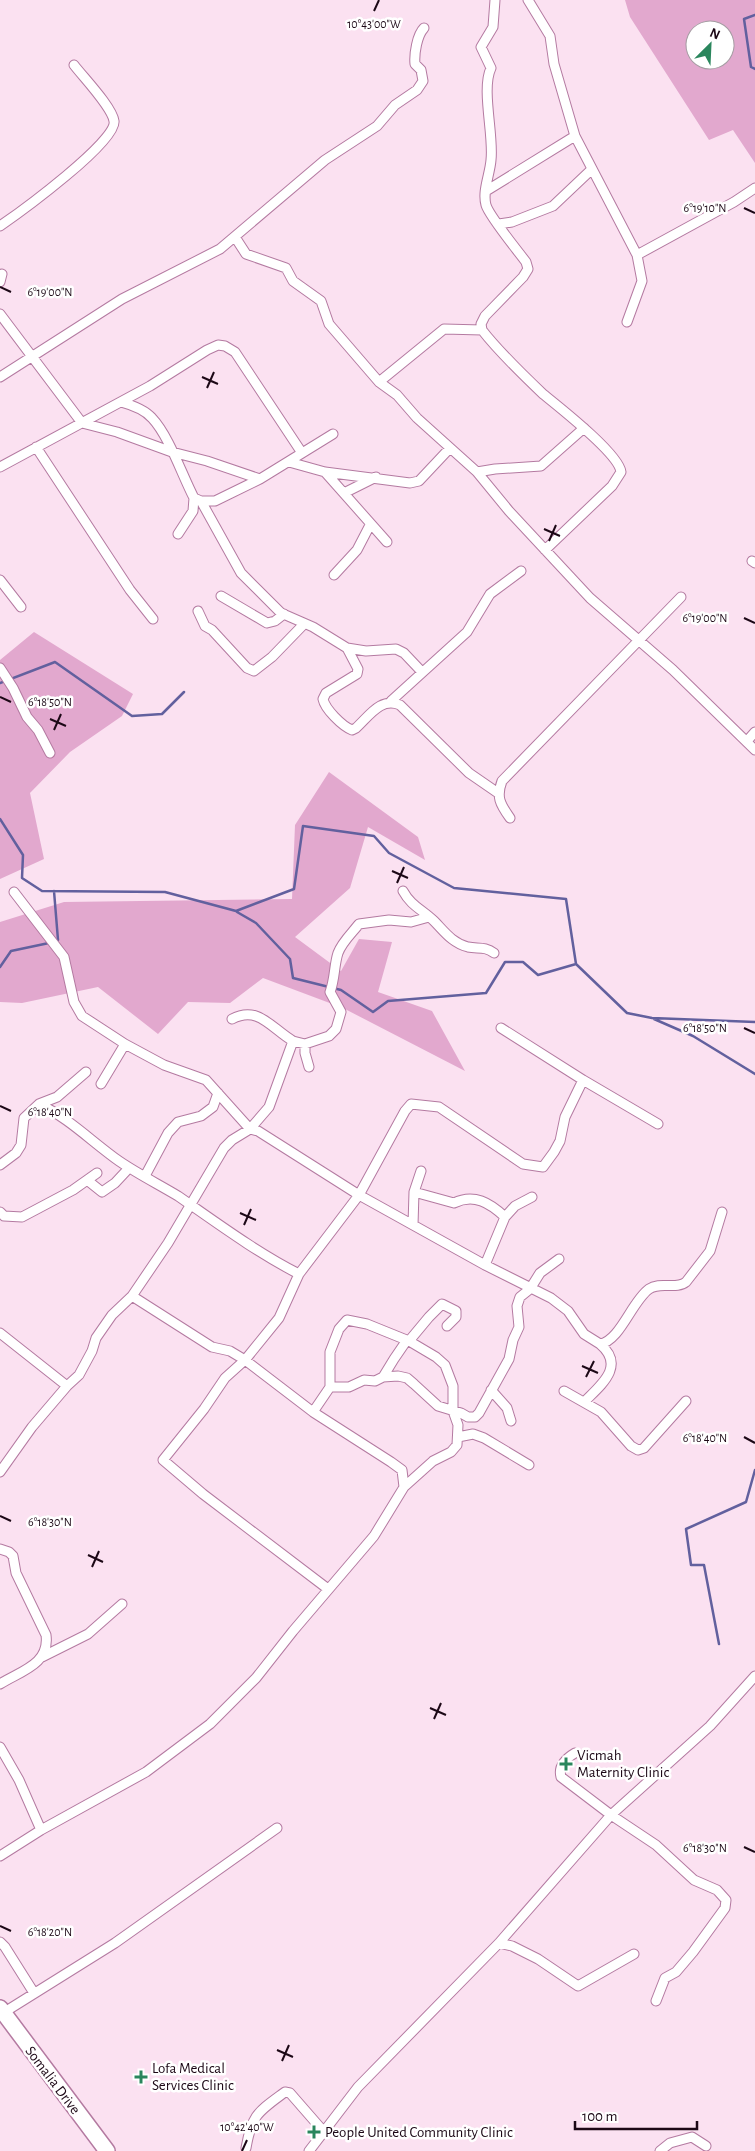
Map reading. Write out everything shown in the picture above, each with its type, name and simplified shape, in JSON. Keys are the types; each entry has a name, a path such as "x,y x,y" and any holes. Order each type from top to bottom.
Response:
{"main road":[{"name":"Somalia Drive","path":"1,2014 98,2151"},
{"name":"Somalia Drive","path":"1,2014 107,2151"}],"street":[{"path":"495,0 494,27 481,47 491,68 488,74 488,87 492,158 486,191 488,209 526,262 528,269 480,324 482,330 542,393 584,428 619,464 621,472 612,486 545,550"},
{"path":"528,0 550,36 554,64 575,136 636,255 642,281 627,322"},
{"path":"0,377 130,294 220,249 325,160 376,126 395,106 417,90 423,81 421,70 415,64 414,59 419,36 424,28"},
{"path":"0,226 64,178 106,140 114,130 115,122 111,112 74,65"},
{"path":"486,191 575,136"},
{"path":"499,224 512,222 546,210 558,202 591,170"},
{"path":"636,255 734,202 755,188"},
{"path":"235,237 246,254 286,268 293,280 321,301 329,324 379,382 397,395 417,418 477,472 509,511 590,598 673,670 755,750"},
{"path":"0,314 82,423 260,479"},
{"path":"379,382 444,329 482,330"},
{"path":"0,467 121,402 206,350 218,345 225,346 235,352 302,453"},
{"path":"121,402 133,406 152,418 241,573 274,606 284,614 313,627 347,648 366,651 396,650 404,653 422,672"},
{"path":"477,472 541,466 584,428"},
{"path":"198,499 215,501 260,479 333,434"},
{"path":"36,447 130,590 153,619"},
{"path":"289,462 325,472 376,477 410,483 420,481 450,448"},
{"path":"325,472 387,542"},
{"path":"344,493 376,477"},
{"path":"178,534 194,511 198,499"},
{"path":"334,575 357,550 370,525"},
{"path":"347,648 358,669 357,674 324,696 324,704 344,725 352,730 384,703 391,701 467,632 490,594 521,571"},
{"path":"0,580 21,607"},
{"path":"221,596 268,623 275,621 284,614"},
{"path":"510,818 503,809 498,793 502,781 637,640 681,597"},
{"path":"198,610 206,626 247,668 254,671 304,624"},
{"path":"0,668 13,688 22,709 38,730 50,753"},
{"path":"391,701 400,705 416,719 469,772 498,793"},
{"path":"747,741 755,732"},
{"path":"403,891 415,908 429,917 446,936 468,947 489,949 494,953"},
{"path":"14,892 58,950 67,965 74,1002 82,1016 96,1027 164,1065 200,1077 211,1084 250,1129 280,1144 359,1195 485,1265 551,1298 568,1311 584,1334 600,1344 610,1354 611,1368 605,1380 584,1402"},
{"path":"232,1019 241,1014 251,1013 293,1041 305,1044 329,1036 336,1029 341,1012 330,992 335,978 338,953 359,924 388,920 411,922 429,917"},
{"path":"500,1028 658,1124"},
{"path":"0,1472 9,1457 67,1386 79,1375 104,1326 132,1296 168,1243 224,1148 232,1140 250,1129 269,1107 293,1041"},
{"path":"101,1084 125,1044"},
{"path":"305,1044 305,1053 309,1067"},
{"path":"0,1165 16,1153 22,1145 24,1118 39,1104 57,1097 86,1072"},
{"path":"328,1589 203,1494 163,1460 226,1378 245,1360 279,1318 299,1274 359,1195 405,1111 411,1104 439,1107 523,1164 543,1167 560,1141 564,1117 583,1080"},
{"path":"145,1176 168,1133 178,1122 200,1116 213,1106 218,1093"},
{"path":"39,1104 71,1123 130,1168 299,1274"},
{"path":"87,1180 102,1192 115,1183 130,1168"},
{"path":"413,1225 414,1192 421,1171"},
{"path":"0,1212 4,1216 22,1217 96,1173"},
{"path":"414,1192 454,1203 464,1198 482,1200 492,1204 505,1217"},
{"path":"485,1265 505,1217 515,1206 532,1197"},
{"path":"600,1344 607,1342 612,1337 638,1300 651,1288 661,1284 682,1285 686,1282 710,1251 722,1212"},
{"path":"330,1387 349,1387 364,1380 375,1381 383,1377 398,1376 406,1378 425,1393 431,1401 468,1417 475,1416 479,1413 509,1359 513,1340 519,1327 517,1306 520,1297 530,1289 540,1274 559,1259"},
{"path":"132,1296 212,1347 230,1351 245,1360 313,1412 402,1470 404,1487"},
{"path":"383,1377 408,1341 442,1304 456,1311 456,1317 447,1326"},
{"path":"0,1856 41,1830 146,1772 210,1724 256,1678 328,1589 374,1536 404,1487 433,1461 451,1452 457,1445 458,1424 454,1411 453,1386 445,1365 436,1357 408,1341 379,1328 348,1320 339,1329 330,1352 330,1387 313,1412"},
{"path":"0,1333 67,1386"},
{"path":"491,1390 507,1408 511,1420"},
{"path":"564,1391 601,1412 631,1446 640,1450 686,1401"},
{"path":"458,1437 473,1434 479,1436 529,1465"},
{"path":"0,1549 9,1552 13,1556 16,1573 46,1635 47,1643 42,1658"},
{"path":"0,1684 27,1670 42,1658 88,1634 122,1604"},
{"path":"309,2151 358,2087 499,1943 610,1815 710,1726 755,1676"},
{"path":"0,1747 18,1780 41,1830"},
{"path":"575,1753 562,1764 561,1778 610,1815 656,1845 694,1880 713,1888 726,1900 724,1908 693,1952 676,1972 666,1978 656,2002"},
{"path":"1,2014 130,1933 277,1828"},
{"path":"0,1942 34,1993"},
{"path":"499,1943 512,1946 538,1959 578,1986 634,1954"},
{"path":"246,2148 252,2120 259,2110 285,2092 290,2093 324,2132"},
{"path":"660,2151 670,2143 692,2137 706,2146"}],"shaded area":[{"path":"625,0 755,0 755,163 733,130 709,140 630,17"},
{"path":"34,632 133,694 122,716 70,752 30,793 44,859 0,879 0,660"},
{"path":"329,772 418,837 425,860 368,827 350,888 295,937 341,971 359,939 392,942 378,992 432,1011 465,1071 343,1008 263,978 230,1003 188,1002 158,1034 98,987 22,1003 0,1002 0,922 64,902 292,899 295,825"}],"waterway":[{"path":"755,15 744,19 751,67 755,69"},
{"path":"0,683 55,662 132,716 162,714 184,692"},
{"path":"0,819 23,855 22,878 42,891 165,892 236,911 294,889 303,826 374,836 389,853 454,888 566,899 576,964 627,1013 652,1018 755,1022"},
{"path":"54,891 58,940 54,941"},
{"path":"237,912 256,923 290,959 293,978 341,990 373,1012 388,1001 486,993 505,962 523,962 538,975 576,964"},
{"path":"0,967 11,951 49,943"},
{"path":"654,1019 693,1036 755,1074"},
{"path":"719,1644 704,1565 691,1565 686,1529 746,1502 755,1470"}],"place":[{"name":"Vicmah Maternity Clinic","path":"566,1764"},
{"name":"Lofa Medical Services Clinic","path":"141,2077"},
{"name":"People United Community Clinic","path":"314,2132"}]}
